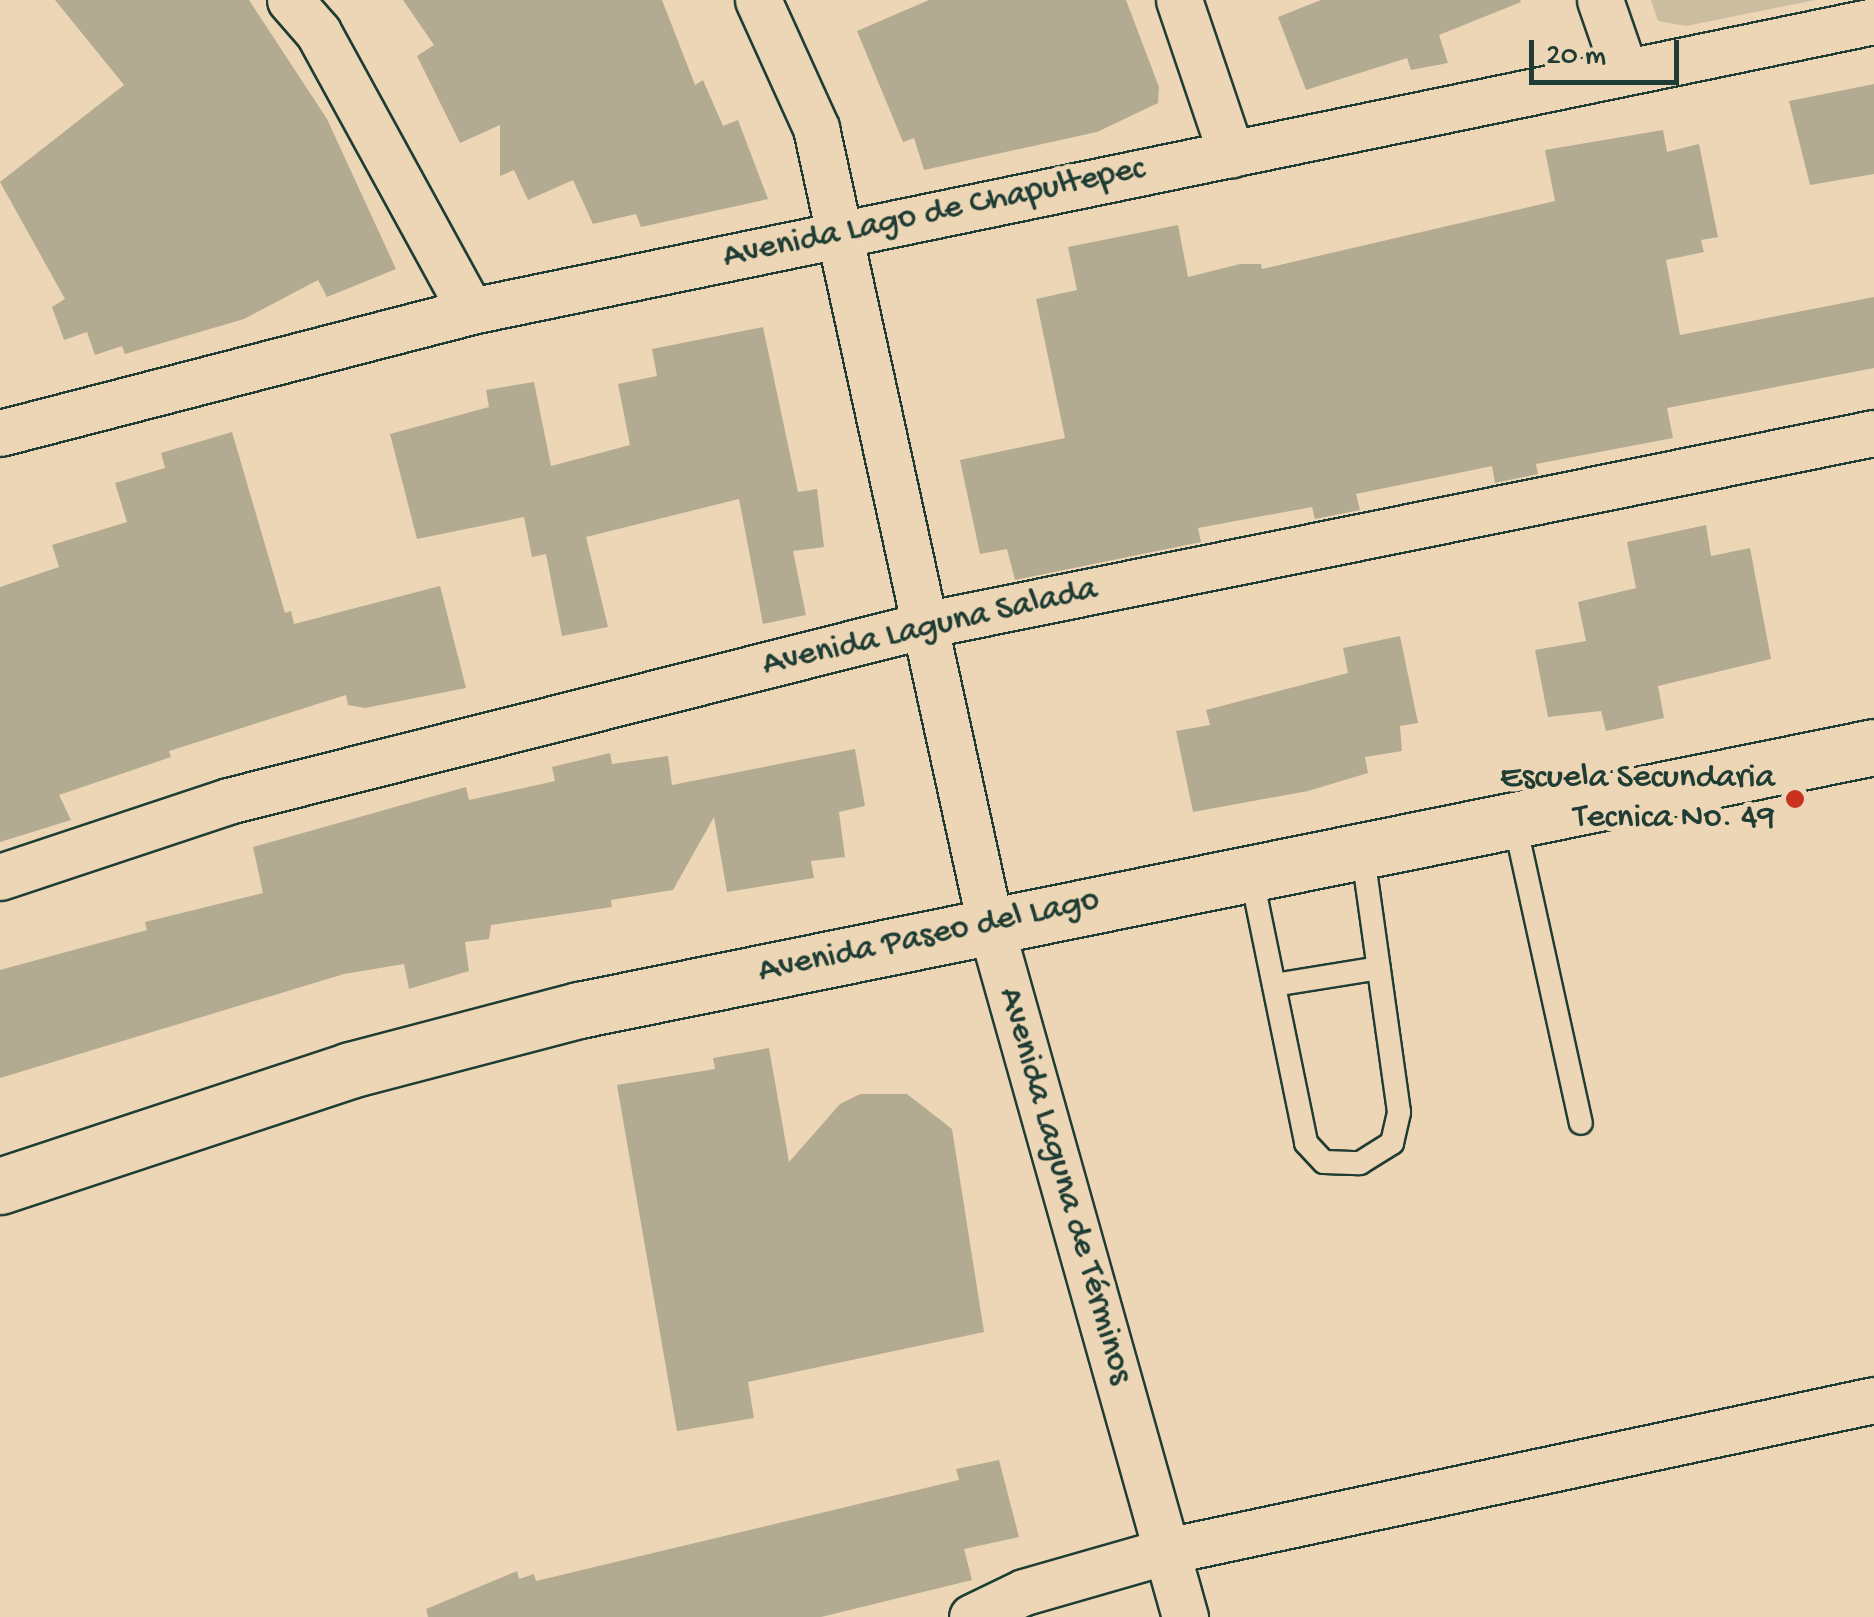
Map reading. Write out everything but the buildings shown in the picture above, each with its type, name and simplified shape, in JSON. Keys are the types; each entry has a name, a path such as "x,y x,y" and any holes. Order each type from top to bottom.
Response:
{"main road":[{"name":"Avenida Paseo del Lago","path":"0,1186 350,1070 579,1010 1250,870 1874,747"}],"street":[{"path":"290,0 318,32 472,311"},
{"name":"Avenida Laguna de Términos","path":"758,0 816,128 928,624 990,924 1184,1617"},
{"path":"1178,0 1231,154"},
{"path":"1600,0 1626,72"},
{"name":"Avenida Lago de Chapultepec","path":"7,417 841,232 1874,22"},
{"name":"Avenida Laguna Salada","path":"0,877 228,801 928,624 1874,432"},
{"path":"972,1617 1024,1592 1167,1551 1874,1400"}],"lane":[{"path":"1514,819 1581,1124"},
{"path":"1250,870 1306,1144 1324,1162 1360,1162 1392,1144 1399,1112 1362,849"},
{"path":"1274,985 1378,968"}],"shaded area":[{"path":"1651,0 1815,0 1686,26 1658,21"}],"place":[{"name":"Escuela Secundaria Tecnica No. 49","path":"1795,799"}]}
